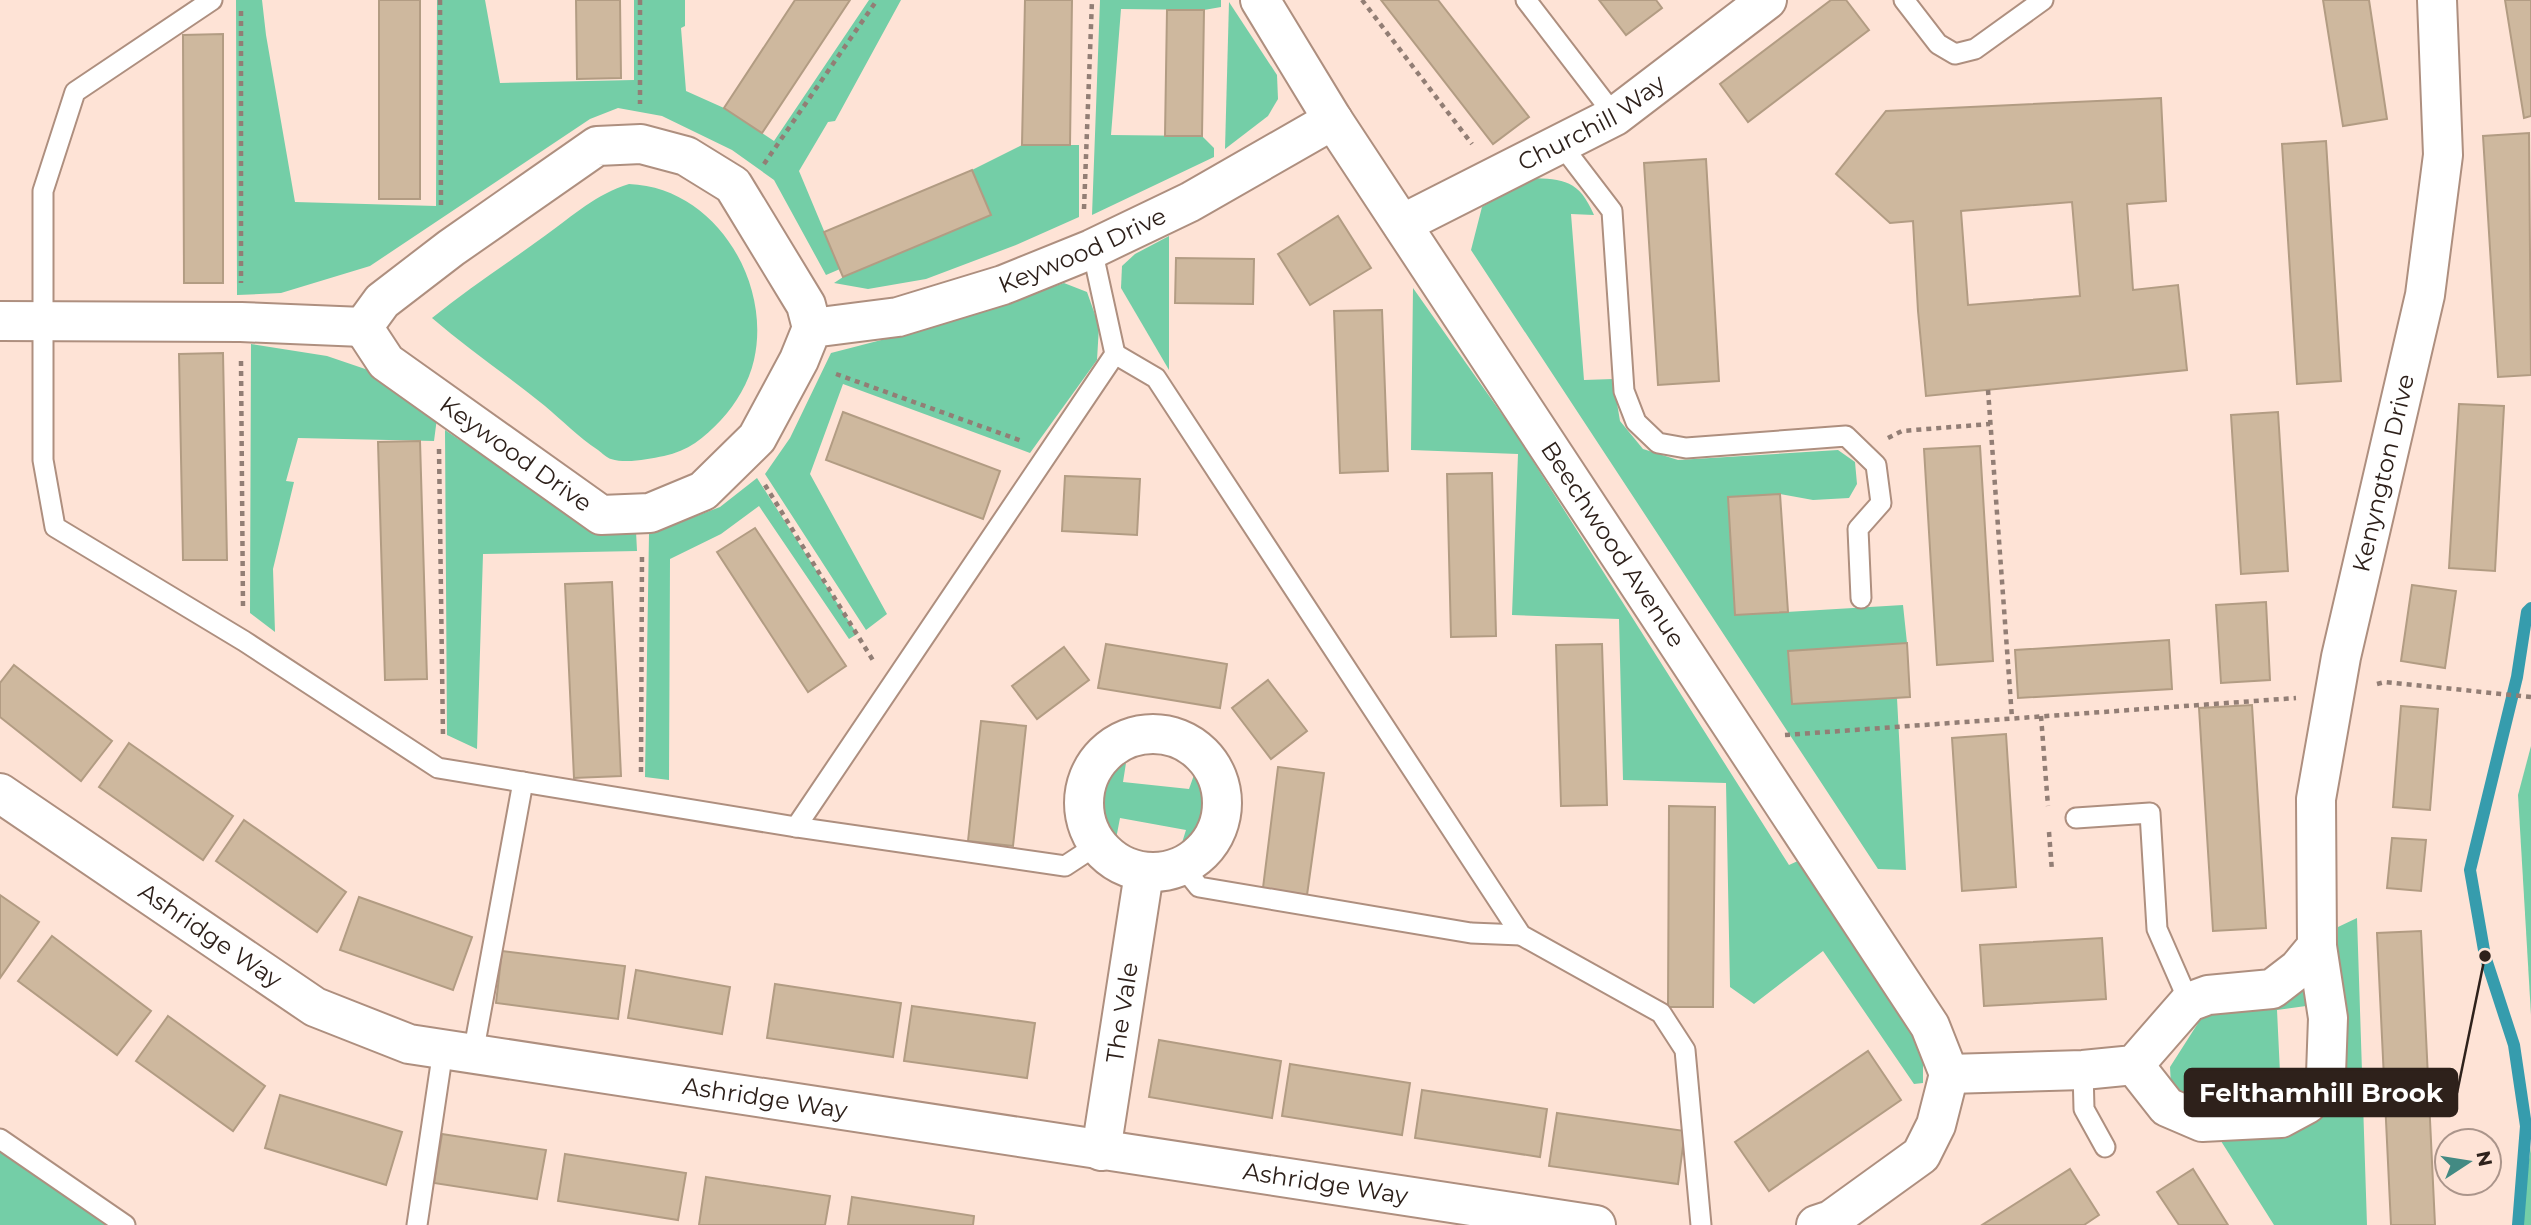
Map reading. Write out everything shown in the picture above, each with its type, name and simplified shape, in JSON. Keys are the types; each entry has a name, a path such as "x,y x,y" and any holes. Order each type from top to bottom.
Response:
{"street":[{"name":"Beechwood Avenue","path":"1260,0 1333,120 1930,1026 1946,1085"},
{"name":"Churchill Way","path":"1402,224 1615,116 1767,0"},
{"name":"Kenyngton Drive","path":"2134,1065 2167,1107 2202,1122 2281,1118 2307,1104 2326,1074 2328,1018 2317,946 2316,799 2334,695 2425,295 2443,155 2437,0"},
{"name":"Keywood Drive","path":"363,327 386,362 601,514 650,513 703,491 757,438 805,344 1003,285 1087,251 1190,202 1333,120"},
{"path":"0,321 241,322 363,327 382,301 451,248 597,146 640,144 686,156 733,185 806,305 805,344"},
{"path":"1159,733 1181,739 1200,751 1215,769 1222,791 1222,814 1216,835 1202,854 1183,867 1164,873 1144,873 1118,863 1097,845 1087,825 1083,802 1087,779 1098,760 1116,744 1136,735 1159,733"},
{"name":"Ashridge Way","path":"0,793 316,1007 409,1044 1596,1225"},
{"name":"The Vale","path":"1101,1151 1144,873"},
{"path":"1816,1225 1830,1220 1921,1155 1936,1125 1946,1085 2134,1065 2189,1002 2208,995 2272,989 2298,969 2317,946"}],"lane":[{"path":"212,0 75,92 43,191 43,460 55,527 244,641 438,768 796,827 1065,866 1097,845"},
{"path":"1526,0 1615,116"},
{"path":"1904,0 1938,44 1955,54 1975,49 2043,0"},
{"path":"1560,143 1612,211 1624,391 1636,422 1658,443 1686,448 1846,436 1876,465 1881,503 1858,529 1861,598"},
{"path":"1087,251 1115,354 1156,377 1521,935"},
{"path":"796,827 1115,354"},
{"path":"417,1225 523,782"},
{"path":"2076,818 2150,813 2157,929 2189,1002"},
{"path":"1183,867 1199,887 1471,933 1521,935 1661,1013 1685,1050 1701,1225"},
{"path":"2083,1070 2084,1109 2105,1147"},
{"path":"0,1139 125,1225"}],"path":[{"path":"240,0 244,641"},
{"path":"440,0 441,231 451,248"},
{"path":"640,0 640,144"},
{"path":"741,198 877,0"},
{"path":"1087,251 1092,0"},
{"path":"1362,0 1495,176"},
{"path":"805,344 1049,451"},
{"path":"1988,390 2011,718"},
{"path":"444,769 439,432 450,409"},
{"path":"1863,452 1902,431 1990,424"},
{"path":"744,451 880,673 893,683"},
{"path":"639,514 642,549 640,801"},
{"path":"1753,756 1780,735 2334,695 2385,682 2531,696"},
{"path":"2041,716 2048,808"},
{"path":"2049,821 2052,871"}],"green space":[{"path":"236,0 262,0 295,202 436,206 437,0 485,0 500,83 634,80 634,0 685,0 685,26 681,28 686,91 724,108 774,141 869,0 901,0 835,121 828,122 799,171 840,269 826,275 774,180 732,150 662,116 618,108 590,119 370,266 281,293 237,295"},
{"path":"1100,0 1221,0 1221,7 1204,10 1121,9 1111,135 1202,136 1214,148 1214,157 1092,215"},
{"path":"1229,2 1277,75 1278,99 1268,116 1225,149"},
{"path":"1022,145 1079,145 1079,217 1016,245 926,279 868,289 834,283 990,215 972,170"},
{"path":"1530,178 1552,179 1576,188 1594,215 1571,214 1584,380 1613,379 1620,421 1643,449 1678,460 1838,450 1855,462 1857,484 1849,498 1813,500 1780,494 1728,498 1735,615 1903,605 1907,643 1788,651 1792,704 1897,698 1906,870 1878,869 1471,250 1482,207"},
{"path":"629,184 660,189 687,202 711,220 730,244 745,270 754,300 757,330 752,368 732,407 715,427 681,451 638,461 609,458 432,318 586,206 606,193"},
{"path":"1169,236 1169,370 1121,288 1122,266 1135,254"},
{"path":"1064,283 1087,292 1099,326 1097,360 1030,453 843,384 810,474 887,614 866,630 765,474 790,438 831,353 951,322"},
{"path":"1413,288 1516,434 1789,865 1800,860 1923,1051 1923,1083 1914,1084 1823,951 1754,1004 1730,987 1726,783 1623,780 1619,619 1512,615 1518,454 1411,450"},
{"path":"251,344 327,356 374,372 437,418 434,441 298,438 286,481 294,482 273,569 275,632 250,613"},
{"path":"445,430 582,523 636,531 637,551 483,554 477,749 447,735"},
{"path":"757,478 857,634 849,639 759,506 721,534 670,559 669,780 645,777 649,534 720,507"},
{"path":"2531,746 2531,1015 2518,795"},
{"path":"1126,763 1123,782 1189,789 1194,775 1204,781 1211,794 1212,803 1209,820 1197,839 1181,846 1186,830 1120,818 1116,839 1110,833 1102,818 1100,792 1109,774"},
{"path":"2357,918 2367,1225 2274,1225 2214,1130 2303,1128 2332,1095 2347,1051 2336,991 2338,927"},
{"path":"2303,982 2306,1006 2277,1010 2280,1073 2312,1072 2279,1105 2276,1074 2204,1076 2201,1111 2171,1086 2170,1067 2200,1020 2227,1004"},
{"path":"0,1139 125,1225 0,1225"},
{"path":"2531,1147 2531,1225 2519,1225"}],"building":[{"path":"379,0 420,0 420,199 379,199"},
{"path":"576,0 620,0 621,78 577,79"},
{"path":"795,0 850,0 762,133 724,108"},
{"path":"1025,0 1072,0 1070,145 1022,145"},
{"path":"1381,0 1438,0 1529,117 1493,144"},
{"path":"1599,0 1656,0 1662,8 1626,35"},
{"path":"1831,0 1846,0 1869,30 1748,122 1720,84"},
{"path":"2323,0 2369,0 2387,119 2343,126"},
{"path":"2505,0 2531,0 2531,116 2524,118"},
{"path":"1167,10 1204,10 1202,136 1165,136"},
{"path":"223,34 223,283 184,283 183,35"},
{"path":"2161,98 2166,201 2127,204 2133,290 2178,285 2187,370 1926,396 1913,221 1890,223 1836,174 1886,111","holes":["2072,202 2080,296 1968,305 1961,211"]},
{"path":"2529,133 2531,375 2498,377 2483,136"},
{"path":"2326,141 2341,381 2297,384 2282,144"},
{"path":"1706,159 1719,381 1658,385 1644,163"},
{"path":"972,170 991,215 843,277 824,232"},
{"path":"1338,216 1371,268 1310,305 1278,254"},
{"path":"1176,258 1254,259 1253,304 1175,303"},
{"path":"1382,310 1388,471 1340,473 1334,311"},
{"path":"223,353 227,560 183,560 179,354"},
{"path":"2459,404 2504,406 2495,571 2449,568"},
{"path":"843,412 1000,471 983,519 826,460"},
{"path":"2278,412 2288,571 2241,574 2231,415"},
{"path":"420,441 427,679 385,680 378,442"},
{"path":"1980,446 1993,661 1937,665 1924,449"},
{"path":"1492,473 1496,636 1451,637 1447,474"},
{"path":"1065,476 1140,479 1137,535 1062,531"},
{"path":"1780,494 1788,612 1735,615 1728,497"},
{"path":"755,528 846,666 808,692 717,552"},
{"path":"612,582 621,776 574,778 565,584"},
{"path":"2412,585 2456,591 2445,668 2401,661"},
{"path":"2266,602 2270,680 2221,683 2216,605"},
{"path":"2169,640 2172,689 2018,698 2015,650"},
{"path":"1907,643 1910,697 1792,704 1788,651"},
{"path":"1106,644 1227,664 1220,708 1098,688"},
{"path":"1602,644 1607,805 1561,806 1556,645"},
{"path":"1064,647 1089,680 1037,719 1012,686"},
{"path":"14,665 112,741 81,781 0,717 0,683"},
{"path":"1268,680 1307,731 1271,759 1232,708"},
{"path":"2252,705 2266,928 2213,931 2199,708"},
{"path":"2401,706 2438,709 2430,810 2393,807"},
{"path":"981,721 1026,726 1013,846 968,841"},
{"path":"2006,734 2016,887 1962,891 1952,738"},
{"path":"129,743 233,816 203,860 99,787"},
{"path":"1278,767 1324,773 1307,895 1263,888"},
{"path":"1669,806 1715,807 1713,1007 1668,1007"},
{"path":"244,820 346,892 317,932 216,861"},
{"path":"2392,838 2426,840 2421,891 2387,888"},
{"path":"0,895 39,922 0,978"},
{"path":"359,897 472,937 453,990 340,950"},
{"path":"2421,931 2435,1225 2391,1225 2377,933"},
{"path":"52,936 151,1011 117,1055 18,981"},
{"path":"2102,938 2106,999 1984,1006 1980,945"},
{"path":"502,951 625,966 618,1019 496,1003"},
{"path":"636,970 730,987 722,1034 628,1018"},
{"path":"775,984 901,1003 893,1057 767,1038"},
{"path":"912,1006 1035,1023 1027,1078 904,1061"},
{"path":"168,1016 265,1086 233,1131 136,1061"},
{"path":"1159,1040 1281,1061 1272,1118 1149,1097"},
{"path":"1868,1051 1901,1100 1769,1191 1735,1142"},
{"path":"1290,1064 1410,1083 1402,1135 1282,1116"},
{"path":"1422,1090 1547,1109 1540,1157 1415,1138"},
{"path":"280,1095 402,1132 386,1185 265,1148"},
{"path":"1557,1113 1685,1131 1678,1184 1549,1166"},
{"path":"442,1134 546,1150 537,1199 434,1183"},
{"path":"565,1154 686,1173 678,1220 558,1201"},
{"path":"2070,1169 2099,1215 2084,1225 1982,1225"},
{"path":"2193,1169 2228,1225 2179,1225 2157,1192"},
{"path":"706,1177 830,1196 825,1225 699,1225"},
{"path":"852,1197 974,1216 973,1225 848,1225"}],"waterway":[{"path":"2518,1225 2526,1126 2514,1045 2485,956 2470,870 2517,677 2527,612 2531,608"}],"place":[{"name":"Felthamhill Brook","path":"2485,956"}]}
